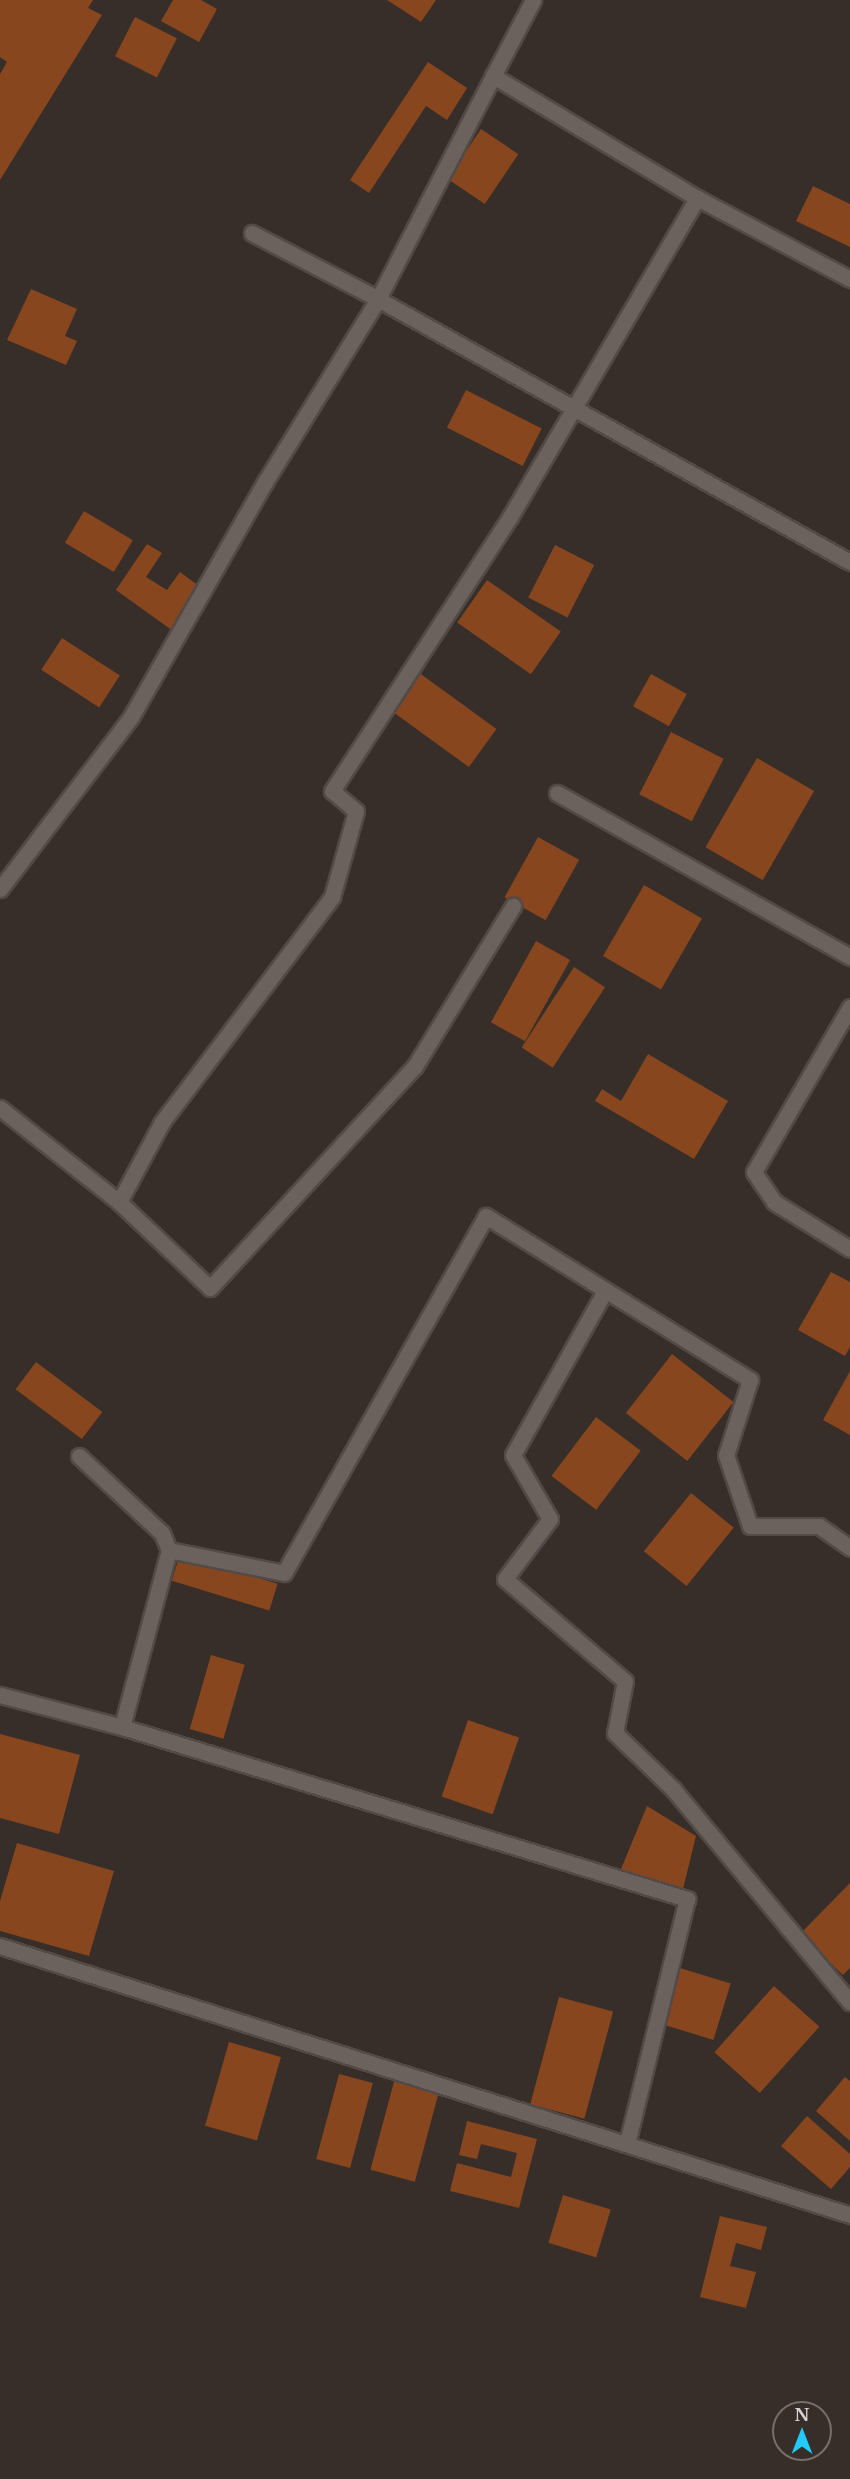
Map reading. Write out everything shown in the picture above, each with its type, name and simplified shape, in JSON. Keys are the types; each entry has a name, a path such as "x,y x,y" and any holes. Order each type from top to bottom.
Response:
{"street":[{"path":"0,889 131,717 265,482 378,299 533,0"},
{"path":"494,76 697,198 850,279"},
{"path":"119,1202 162,1122 332,897 356,811 332,791 510,517 697,198"},
{"path":"252,233 378,299 573,411 850,562"},
{"path":"557,793 850,957"},
{"path":"0,1108 119,1202 210,1288 415,1066 513,906"},
{"path":"850,1007 754,1172 774,1202 850,1249"},
{"path":"168,1550 284,1573 486,1216 750,1380 726,1455 750,1526 819,1526 850,1548"},
{"path":"605,1291 513,1455 550,1519 505,1579 625,1681 615,1733 673,1789 850,2002"},
{"path":"79,1456 162,1533 168,1550 122,1727"},
{"path":"0,1695 122,1727 687,1899 627,2144"},
{"path":"0,1946 850,2215"}],"building":[{"path":"0,0 93,0 88,8 102,15 0,180 0,74 7,62 0,57"},
{"path":"173,0 201,0 217,9 199,42 161,21"},
{"path":"387,0 436,0 421,22"},
{"path":"135,17 177,38 157,78 115,56"},
{"path":"428,62 467,88 447,120 426,106 369,193 350,180"},
{"path":"481,129 518,154 485,204 447,179"},
{"path":"813,186 850,204 850,247 796,221"},
{"path":"31,289 77,309 65,336 77,341 66,365 7,340"},
{"path":"466,390 542,429 523,466 447,427"},
{"path":"84,511 133,540 114,572 65,543"},
{"path":"147,544 162,553 146,577 167,590 180,572 203,589 173,631 116,590"},
{"path":"555,545 594,565 567,618 528,598"},
{"path":"487,580 561,632 531,674 457,623"},
{"path":"62,638 120,676 99,707 41,670"},
{"path":"418,672 496,729 469,767 390,710"},
{"path":"651,674 687,694 669,726 633,706"},
{"path":"671,732 724,759 692,821 639,794"},
{"path":"757,758 814,791 763,880 706,847"},
{"path":"538,837 579,860 546,920 505,897"},
{"path":"644,885 702,918 661,990 603,956"},
{"path":"536,941 570,960 525,1041 491,1022"},
{"path":"574,967 605,987 553,1068 522,1048"},
{"path":"648,1054 728,1101 694,1159 595,1101 602,1089 621,1101"},
{"path":"831,1272 850,1282 850,1347 845,1356 798,1330"},
{"path":"672,1354 733,1402 687,1461 626,1413"},
{"path":"36,1362 102,1412 82,1439 16,1389"},
{"path":"850,1371 850,1435 823,1420"},
{"path":"596,1417 641,1451 596,1510 551,1476"},
{"path":"691,1493 734,1528 687,1586 644,1551"},
{"path":"180,1554 278,1584 269,1611 172,1581"},
{"path":"211,1655 245,1665 223,1739 190,1729"},
{"path":"468,1720 519,1738 493,1814 442,1797"},
{"path":"0,1734 80,1755 59,1834 0,1818"},
{"path":"647,1806 696,1836 682,1893 621,1869"},
{"path":"17,1843 114,1871 89,1956 0,1931 0,1901"},
{"path":"850,1883 850,1968 843,1975 800,1934"},
{"path":"680,1968 731,1983 713,2040 663,2024"},
{"path":"774,1986 819,2027 760,2093 714,2052"},
{"path":"559,1997 613,2011 584,2119 530,2104"},
{"path":"229,2042 281,2057 257,2141 205,2126"},
{"path":"339,2074 373,2083 350,2168 316,2159"},
{"path":"845,2077 850,2081 850,2141 816,2111"},
{"path":"395,2078 439,2090 415,2182 370,2170"},
{"path":"807,2116 850,2154 850,2167 831,2189 781,2146"},
{"path":"467,2121 537,2139 519,2208 450,2191 457,2163 511,2177 517,2153 481,2144 477,2159 459,2155"},
{"path":"563,2195 611,2210 596,2257 548,2243"},
{"path":"720,2216 767,2227 761,2250 736,2243 730,2266 756,2272 746,2308 700,2297"}]}
